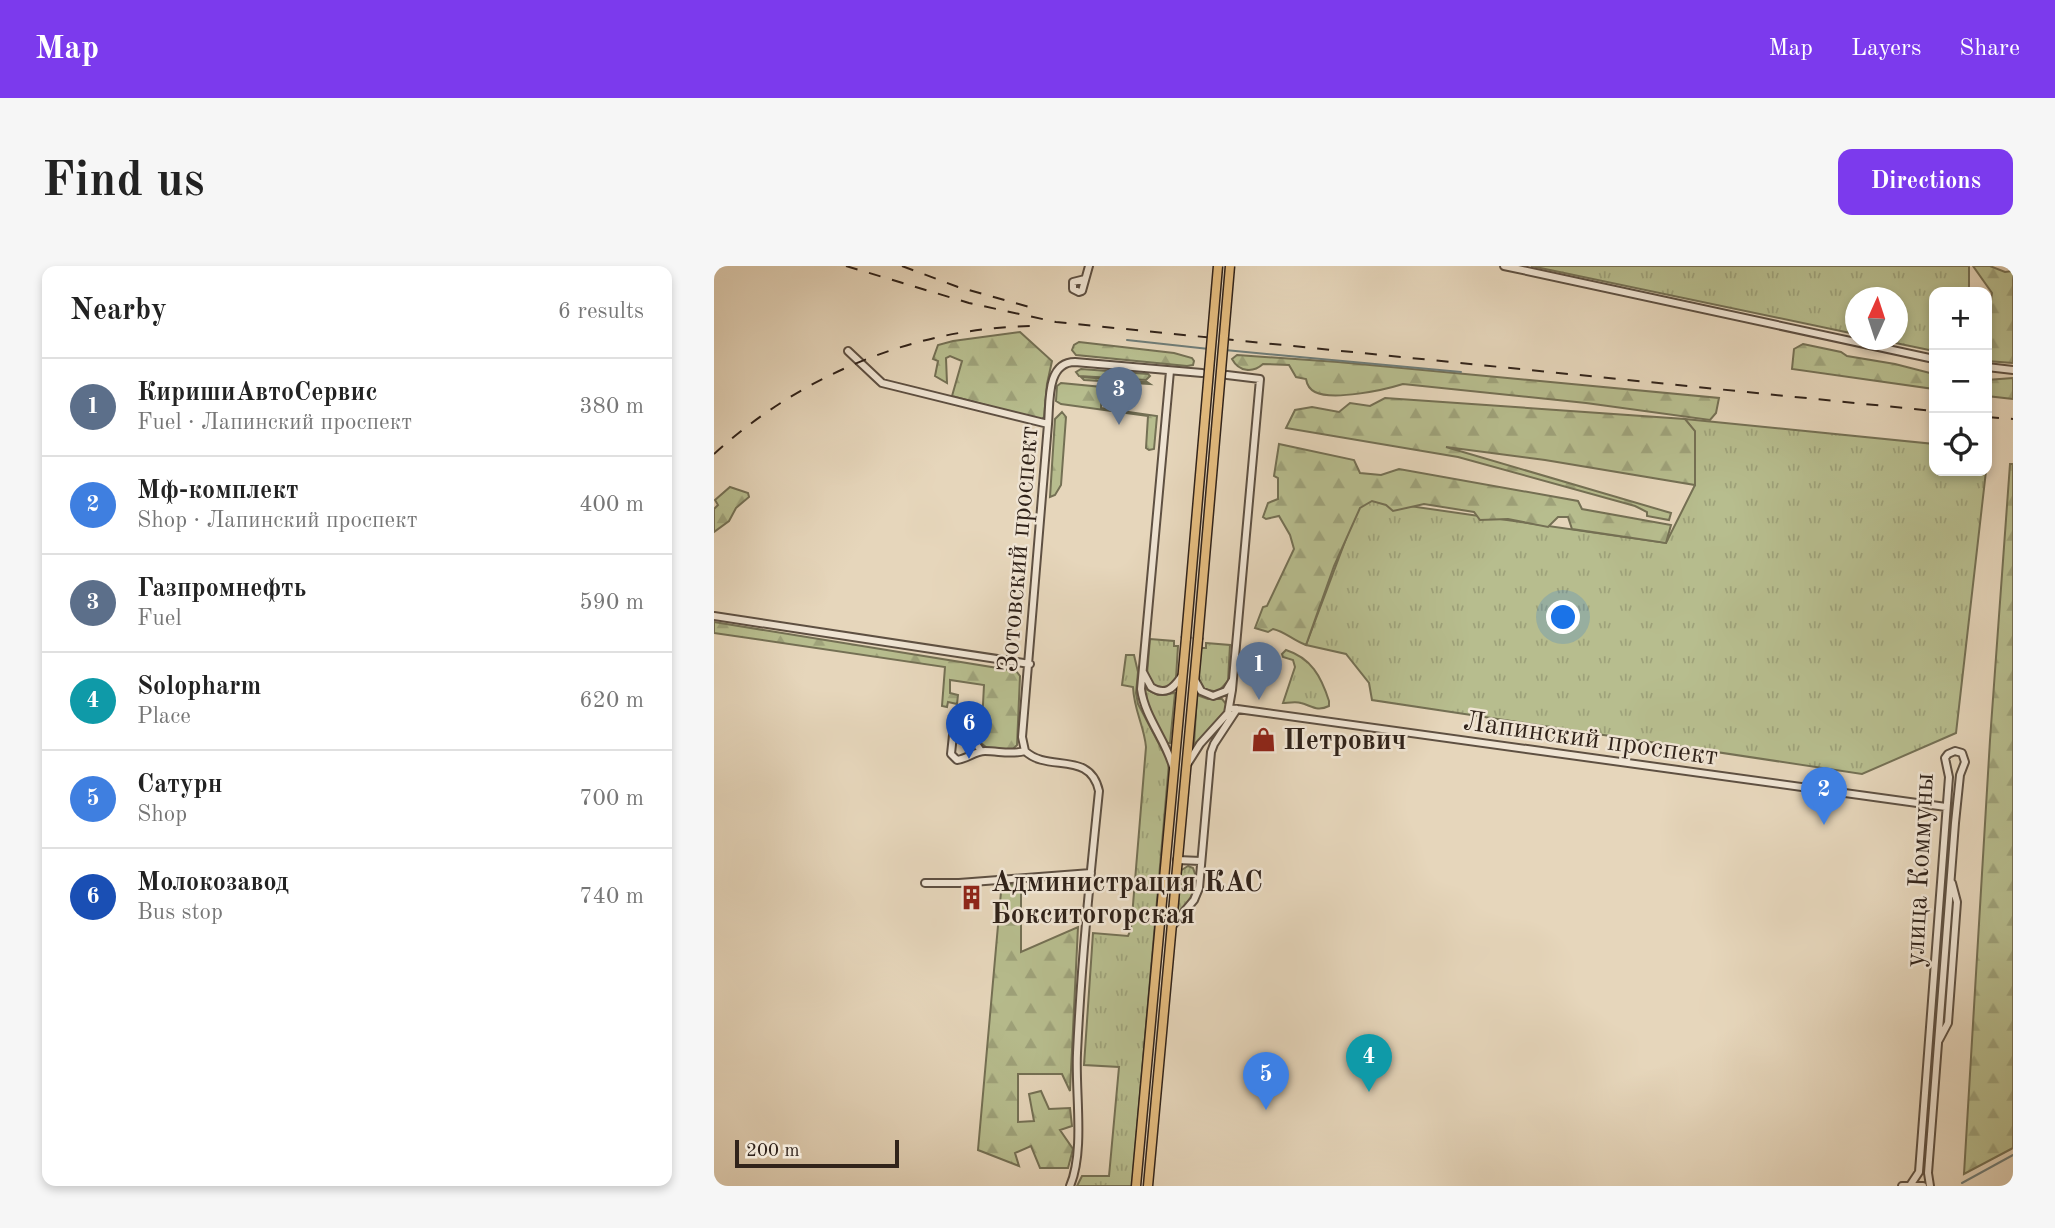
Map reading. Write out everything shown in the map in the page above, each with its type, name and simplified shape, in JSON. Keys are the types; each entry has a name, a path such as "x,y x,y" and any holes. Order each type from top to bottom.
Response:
{"main road":[{"path":"1136,1186 1218,266"},
{"path":"1148,1186 1230,266"}],"street":[{"path":"1085,279 1090,266"},
{"path":"1504,266 1929,358"},
{"path":"848,351 882,383 1048,424"},
{"name":"Зотовский проспект","path":"1025,751 1022,737 1051,391 1056,372 1059,367 1069,362 1170,371"},
{"path":"1992,368 2013,370"},
{"path":"1173,769 1170,755 1142,701 1142,670 1170,371 1202,373"},
{"path":"1171,927 1197,894 1209,767 1214,744 1234,708 1233,680 1260,379 1227,375"},
{"path":"714,616 1030,664"},
{"path":"1142,670 1151,687 1164,692 1170,690 1182,675"},
{"path":"1194,676 1201,691 1213,696 1226,691 1233,680"},
{"path":"1184,771 1192,754 1234,708"},
{"name":"Лапинский проспект","path":"1234,708 1947,807"},
{"path":"981,751 968,735 953,735 951,754 957,760 981,751 1014,754 1025,751 1036,758 1084,769 1094,778 1099,791 1076,1057 1077,1153 1075,1173 1070,1186"},
{"name":"улица Коммуны","path":"1911,1184 1919,1172 1947,807 1949,773 1945,758 1955,751 1962,753 1965,762 1960,775 1950,880 1928,1174 1930,1186"},
{"path":"1177,860 1201,861"},
{"path":"925,883 1091,873"},
{"path":"1902,1186 1923,1186"}],"green space":[{"path":"1531,266 1969,266 1969,287 1929,287 1929,350 1908,346 1908,287 1845,287 1845,332"},
{"path":"1973,266 1990,266 2005,272 2013,271 2013,363 1992,361 1992,287 1988,287"},
{"path":"1020,332 1052,361 1044,417 1041,420 952,396 962,361 950,356 946,358 947,383 935,376 938,361 933,359 938,345"},
{"path":"1079,342 1174,353 1194,361 1193,365 1187,366 1076,355 1072,350"},
{"path":"1803,344 1929,373 1929,388 1792,369 1794,349"},
{"path":"1237,355 1719,398 1716,413 1710,420 1586,403 1403,384 1359,394 1334,395 1311,390 1306,379 1296,377 1289,365 1263,364 1255,369 1242,369 1232,359"},
{"path":"1081,369 1150,376 1146,380 1079,376 1076,372"},
{"path":"1081,377 1147,382 1150,384 1084,380"},
{"path":"2013,378 2013,399 1992,397 1992,380"},
{"path":"1061,383 1102,387 1101,408 1157,416 1154,449 1146,448 1148,416 1061,404 1056,401 1057,386"},
{"path":"1385,398 1685,419 1695,431 1695,485 1446,447 1671,513 1669,520 1647,516 1647,512 1635,506 1458,457 1286,428 1295,410 1312,407 1339,412 1350,403 1370,406"},
{"path":"1062,412 1066,417 1061,485 1055,495 1050,497 1055,419"},
{"path":"1685,419 1929,443 1929,476 1985,476 1956,733 1862,774 1372,700 1369,683 1346,654 1306,645 1361,499 1666,543 1695,485 1695,432"},
{"path":"1279,444 1354,460 1360,473 1381,475 1399,469 1578,501 1582,509 1671,525 1666,543 1572,529 1568,517 1558,517 1548,527 1508,519 1480,520 1474,512 1424,504 1393,511 1386,505 1372,501 1360,508 1334,566 1306,645 1278,630 1268,632 1255,628 1263,607 1267,606 1294,549 1290,535 1279,516 1266,519 1263,517 1268,503 1278,499 1278,478 1274,476"},
{"path":"2010,464 2013,464 2013,1148 1964,1174 1990,740"},
{"path":"730,487 748,493 749,497 736,508 729,521 714,532 714,509 718,505 715,500"},
{"path":"714,622 1016,671 1020,676 1017,745 1012,750 987,748 981,743 984,685 950,680 950,693 958,695 957,704 948,702 947,707 942,706 945,667 714,633"},
{"path":"1150,639 1174,641 1174,646 1178,646 1176,678 1166,688 1152,685 1147,674"},
{"path":"1206,643 1230,645 1228,681 1218,692 1204,689 1198,678 1201,648 1206,648"},
{"path":"1286,650 1295,653 1314,669 1326,692 1329,706 1318,708 1299,702 1283,703 1295,667 1293,660 1283,657 1282,654"},
{"path":"1126,655 1134,655 1138,672 1138,704 1169,763 1132,1186 1077,1186 1082,1176 1109,1176 1119,1067 1084,1065 1093,933 1128,936 1131,929 1146,747 1133,687 1122,685"},
{"path":"1144,688 1158,695 1175,693 1170,743 1167,743 1146,708"},
{"path":"1197,695 1208,699 1222,699 1227,705 1226,710 1194,745"},
{"path":"1188,866 1193,868 1196,880 1191,896 1181,912 1178,911 1180,871"},
{"path":"1021,884 1021,952 1078,927 1070,1091 1062,1074 1018,1074 1018,1122 1034,1121 1029,1094 1041,1091 1049,1109 1070,1108 1072,1126 1060,1130 1073,1149 1068,1168 1040,1168 1031,1146 1015,1153 1019,1166 978,1150 1001,892 1004,885"}],"waterway":[{"path":"1127,340 1209,349"},
{"path":"1225,350 1461,372"},
{"path":"1962,1183 2013,1155"}],"railway":[{"path":"846,266 969,303 1056,322 1929,410"},
{"path":"902,266 958,287 1033,308"},
{"path":"714,454 785,400 864,360 906,345 950,335 994,328 1038,326"},
{"path":"1992,417 2013,419"}],"place":[{"name":"Газпромнефть","path":"1119,425"},
{"name":"КиришиАвтоСервис","path":"1259,700"},
{"name":"Петрович","path":"1263,739"},
{"name":"Молокозавод","path":"969,759"},
{"name":"Мф-комплект","path":"1824,825"},
{"name":"Администрация КАС Бокситогорская","path":"971,897"},
{"name":"Solopharm","path":"1369,1092"},
{"name":"Сатурн","path":"1266,1110"}]}
